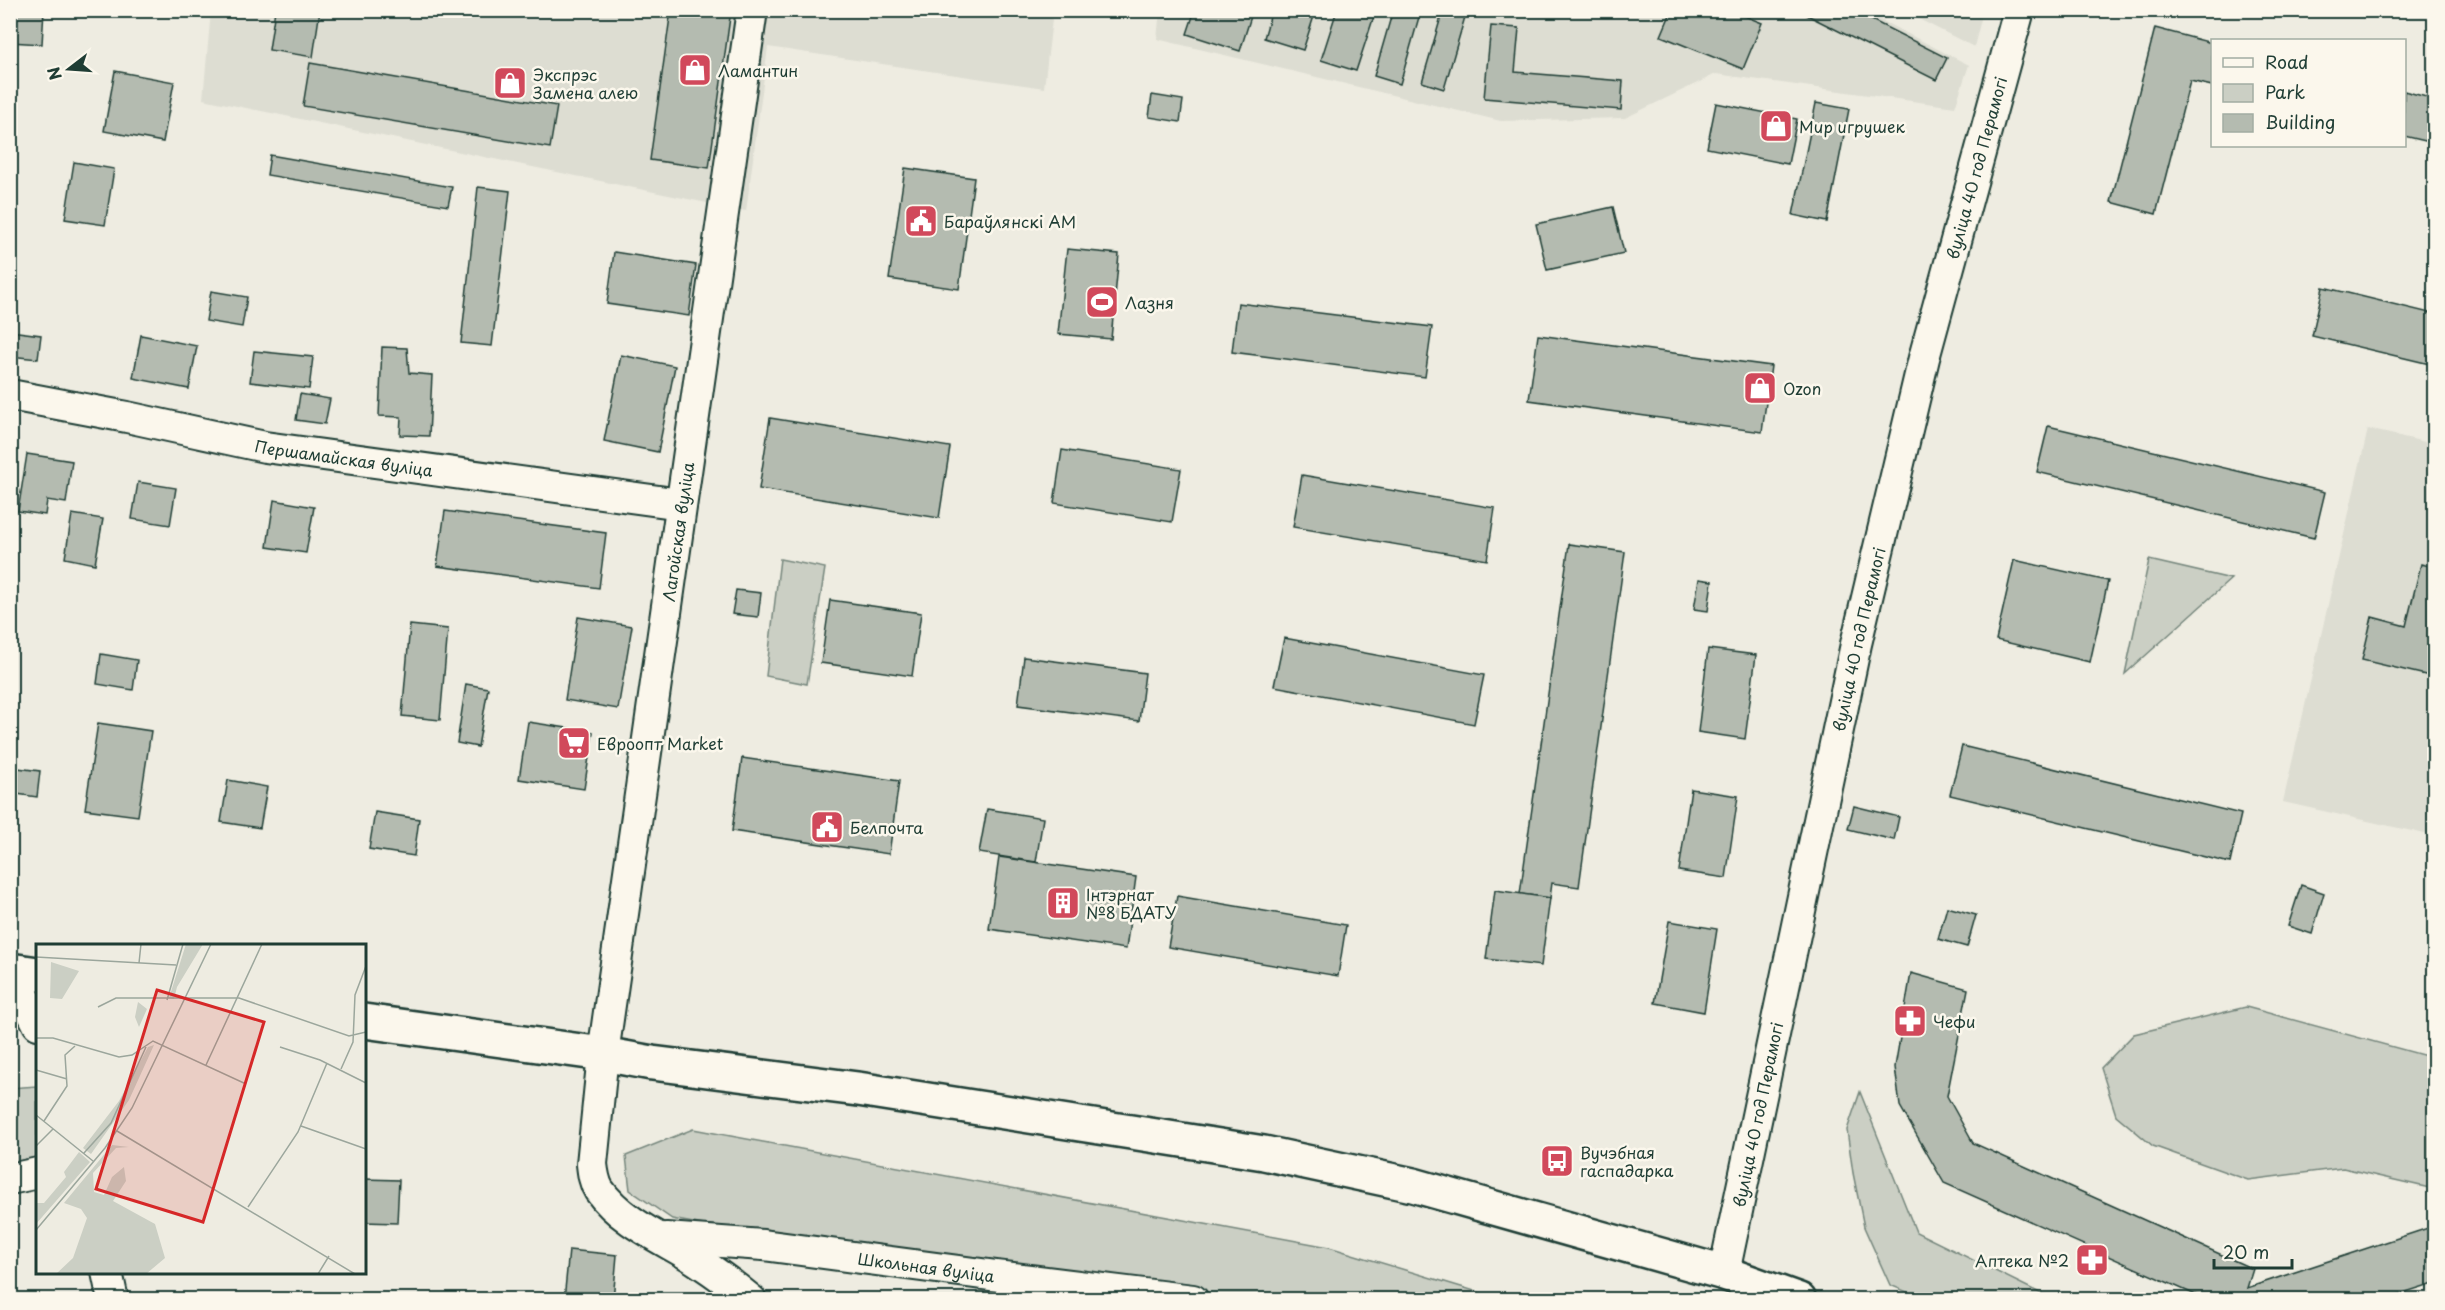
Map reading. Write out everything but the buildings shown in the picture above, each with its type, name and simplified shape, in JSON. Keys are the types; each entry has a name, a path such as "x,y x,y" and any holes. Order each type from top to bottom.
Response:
{"main road":[{"path":"366,1021 603,1054 652,1063 858,1089 1264,1153 1413,1185 1724,1273 1798,1299"}],"street":[{"name":"Лагойская вуліца","path":"603,1054 752,10"},
{"name":"вуліца 40 год Перамогі","path":"1724,1273 1861,621 1924,358 2019,10"},
{"name":"Першамайская вуліца","path":"10,395 128,417 265,447 681,504"},
{"path":"18,971 36,1019"},
{"name":"Школьная вуліца","path":"603,1054 594,1145 593,1177 598,1189 626,1216 700,1262 751,1299"},
{"path":"10,1179 36,1173"},
{"name":"Школьная вуліца","path":"660,1237 763,1245 1009,1278 1193,1299"},
{"path":"108,1274 114,1299"}],"shaded area":[{"path":"1160,10 1861,10 1969,65 1955,107 1716,74 1625,118 1501,121 1157,39"},
{"path":"211,11 1053,11 1044,88 768,47 746,211 203,99"},
{"path":"1903,11 1983,11 1974,47"},
{"path":"2368,429 2434,444 2434,836 2283,802"}],"green space":[{"path":"780,559 825,568 807,684 766,676"},
{"path":"2149,560 2231,579 2125,674"},
{"path":"2246,1007 2434,1058 2434,1189 2343,1168 2248,1180 2153,1146 2116,1115 2101,1068 2134,1034"},
{"path":"36,1086 36,1160 10,1166 10,1088"},
{"path":"1860,1092 1916,1232 2052,1299 1924,1299 1890,1285 1864,1227 1853,1173 1847,1130"},
{"path":"693,1129 1329,1247 1501,1299 1102,1299 672,1219 630,1190 626,1156"}],"place":[{"name":"Ламантин","path":"695,70"},
{"name":"Экспрэс Замена алею","path":"510,83"},
{"name":"Мир игрушек","path":"1776,126"},
{"name":"Бараўлянскі АМ","path":"921,221"},
{"name":"Лазня","path":"1102,302"},
{"name":"Ozon","path":"1760,388"},
{"name":"Евроопт Market","path":"574,743"},
{"name":"Белпочта","path":"827,827"},
{"name":"Інтэрнат №8 БДАТУ","path":"1063,903"},
{"name":"Чефи","path":"1910,1021"},
{"name":"Вучэбная гаспадарка","path":"1557,1161"},
{"name":"Аптека №2","path":"2092,1260"}]}
